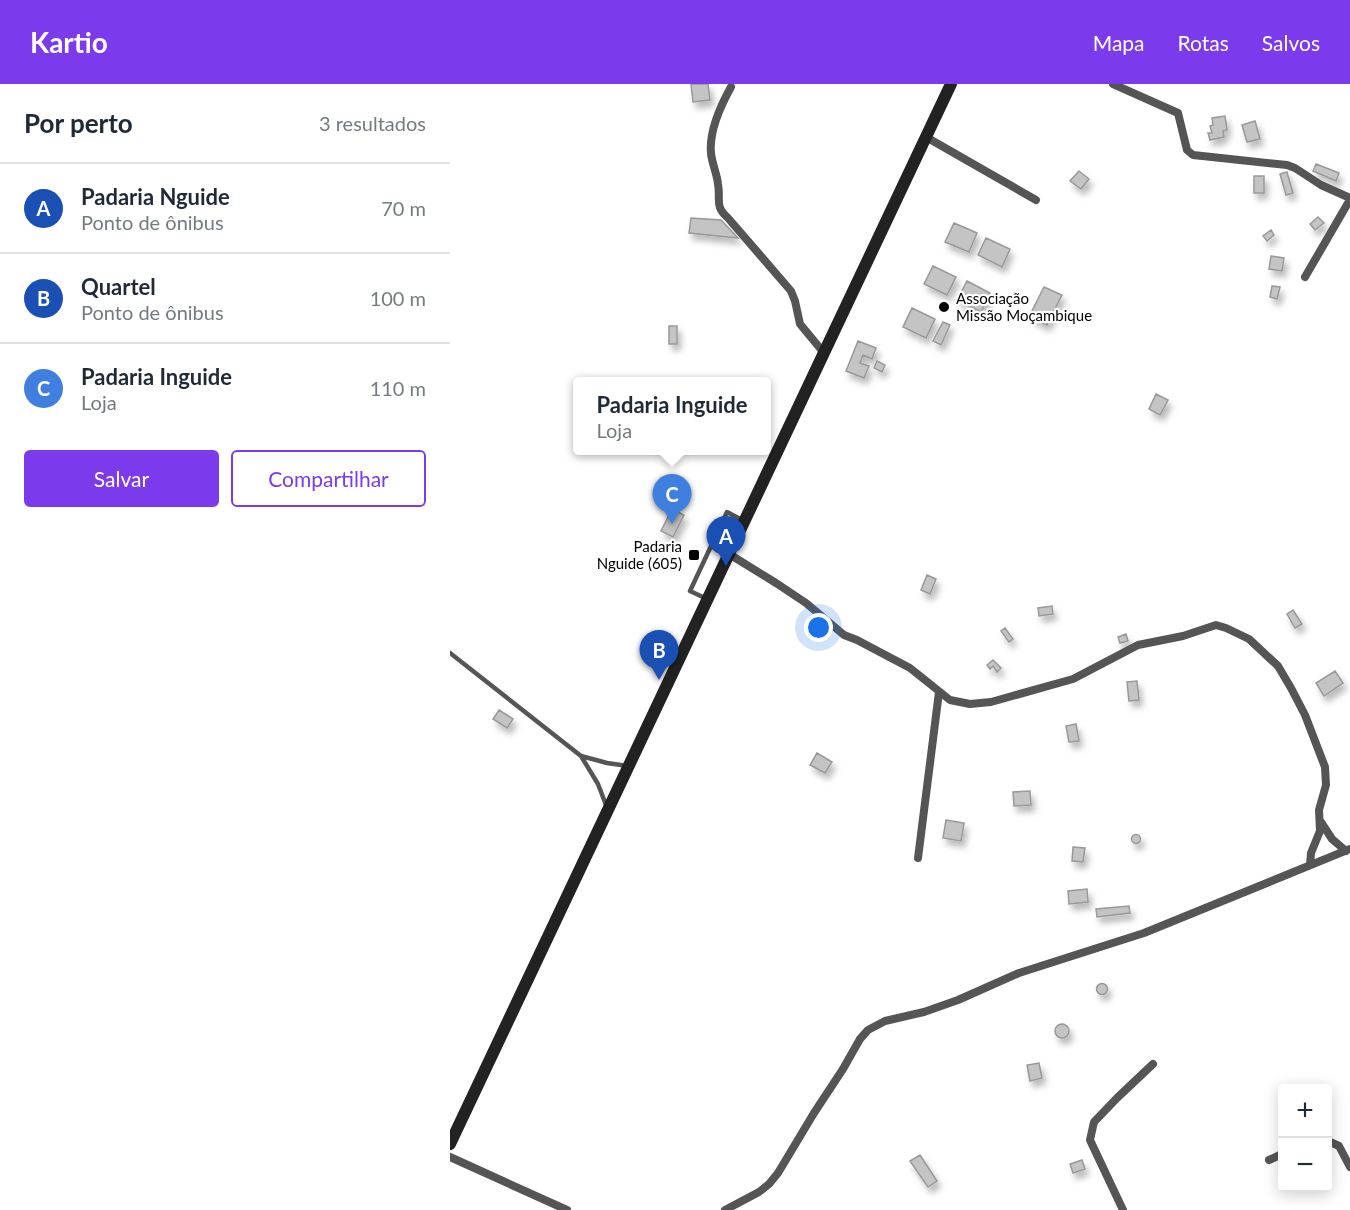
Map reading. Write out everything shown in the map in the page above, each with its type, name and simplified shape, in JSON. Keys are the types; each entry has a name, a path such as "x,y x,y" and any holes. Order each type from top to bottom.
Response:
{"street":[{"path":"450,1144 951,84"},
{"path":"1113,84 1178,113 1187,150 1193,155 1287,165 1350,200 1305,277"},
{"path":"731,87 720,106 711,141 714,169 719,186 719,207 791,291 800,324 824,352"},
{"path":"926,137 1036,200"},
{"path":"729,554 806,603 844,634 910,668 950,700 959,703 991,702 1073,679 1138,645 1184,636 1215,625 1249,639 1278,666 1305,715 1325,767 1326,785 1319,810 1320,831 1311,853 1310,865"},
{"path":"918,858 939,692"},
{"path":"1319,819 1332,839 1348,850"},
{"path":"725,1210 759,1192 778,1173 860,1039 868,1030 885,1021 924,1012 958,1000 1018,973 1144,933 1348,850"},
{"path":"1123,1210 1090,1140 1094,1122 1153,1064"},
{"path":"1332,1143 1339,1146 1350,1167"},
{"path":"1269,1160 1278,1156"},
{"path":"450,1157 567,1210"}],"lane":[{"path":"707,599 690,591 727,512 744,521"},
{"path":"450,653 580,756 598,784 608,810"},
{"path":"580,756 628,766"}],"building":[{"path":"691,84 708,84 710,100 693,102"},
{"path":"1225,116 1227,130 1223,131 1224,137 1210,140 1208,133 1212,133 1210,126 1213,125 1212,118"},
{"path":"1255,121 1260,139 1247,142 1242,125"},
{"path":"1316,164 1339,173 1336,181 1313,171"},
{"path":"1079,171 1089,179 1081,189 1070,181"},
{"path":"1287,172 1293,193 1286,195 1280,174"},
{"path":"1254,176 1264,176 1264,193 1254,193"},
{"path":"1318,217 1324,223 1315,230 1310,224"},
{"path":"691,218 721,220 738,238 689,233"},
{"path":"954,223 977,233 969,252 945,242"},
{"path":"1271,230 1274,235 1267,241 1263,236"},
{"path":"986,238 1010,249 1002,267 978,255"},
{"path":"1271,256 1284,258 1282,271 1269,269"},
{"path":"933,266 956,277 947,295 924,284"},
{"path":"967,281 990,293 981,312 957,300"},
{"path":"1272,286 1280,287 1277,299 1270,297"},
{"path":"1044,287 1062,295 1047,325 1029,317"},
{"path":"912,308 935,319 926,338 903,327"},
{"path":"943,322 950,325 941,345 933,341"},
{"path":"669,326 677,326 677,344 669,344"},
{"path":"858,341 876,348 872,359 863,355 860,363 869,366 864,378 846,371"},
{"path":"877,361 885,365 882,372 874,368"},
{"path":"1156,394 1168,400 1160,415 1149,409"},
{"path":"667,483 675,486 672,494 664,490"},
{"path":"672,509 684,515 673,537 661,531"},
{"path":"927,575 936,579 930,594 921,590"},
{"path":"1052,606 1053,614 1039,616 1038,608"},
{"path":"1293,610 1302,624 1295,628 1287,614"},
{"path":"1005,628 1013,639 1009,642 1001,631"},
{"path":"1126,634 1128,641 1120,643 1118,637"},
{"path":"993,660 1001,668 997,672 993,666 990,669 987,665"},
{"path":"1335,671 1343,683 1324,696 1316,683"},
{"path":"1137,681 1139,700 1129,701 1127,682"},
{"path":"499,710 513,719 507,728 493,719"},
{"path":"1076,724 1079,741 1069,742 1066,726"},
{"path":"817,753 832,762 825,773 810,765"},
{"path":"1030,791 1031,805 1014,806 1013,792"},
{"path":"946,820 964,823 961,841 943,838"},
{"path":"1136,835 1140,839 1136,843 1132,839"},
{"path":"1073,847 1085,848 1083,862 1072,861"},
{"path":"1087,889 1088,902 1069,904 1068,891"},
{"path":"1129,906 1130,913 1097,917 1096,909"},
{"path":"1102,984 1106,985 1106,993 1102,994 1098,993 1097,989 1098,985"},
{"path":"1062,1024 1067,1026 1069,1031 1067,1036 1062,1038 1057,1036 1055,1031 1057,1026"},
{"path":"1039,1063 1042,1078 1030,1081 1027,1065"},
{"path":"920,1155 937,1181 928,1187 910,1161"},
{"path":"1082,1160 1085,1169 1073,1173 1070,1164"}],"place":[{"name":"Associação Missão Moçambique","path":"944,307"},
{"name":"Padaria Inguide","path":"672,524"},
{"name":"Padaria Nguide (605)","path":"694,555"},
{"name":"Padaria Nguide","path":"726,566"},
{"name":"Quartel","path":"659,680"}]}
